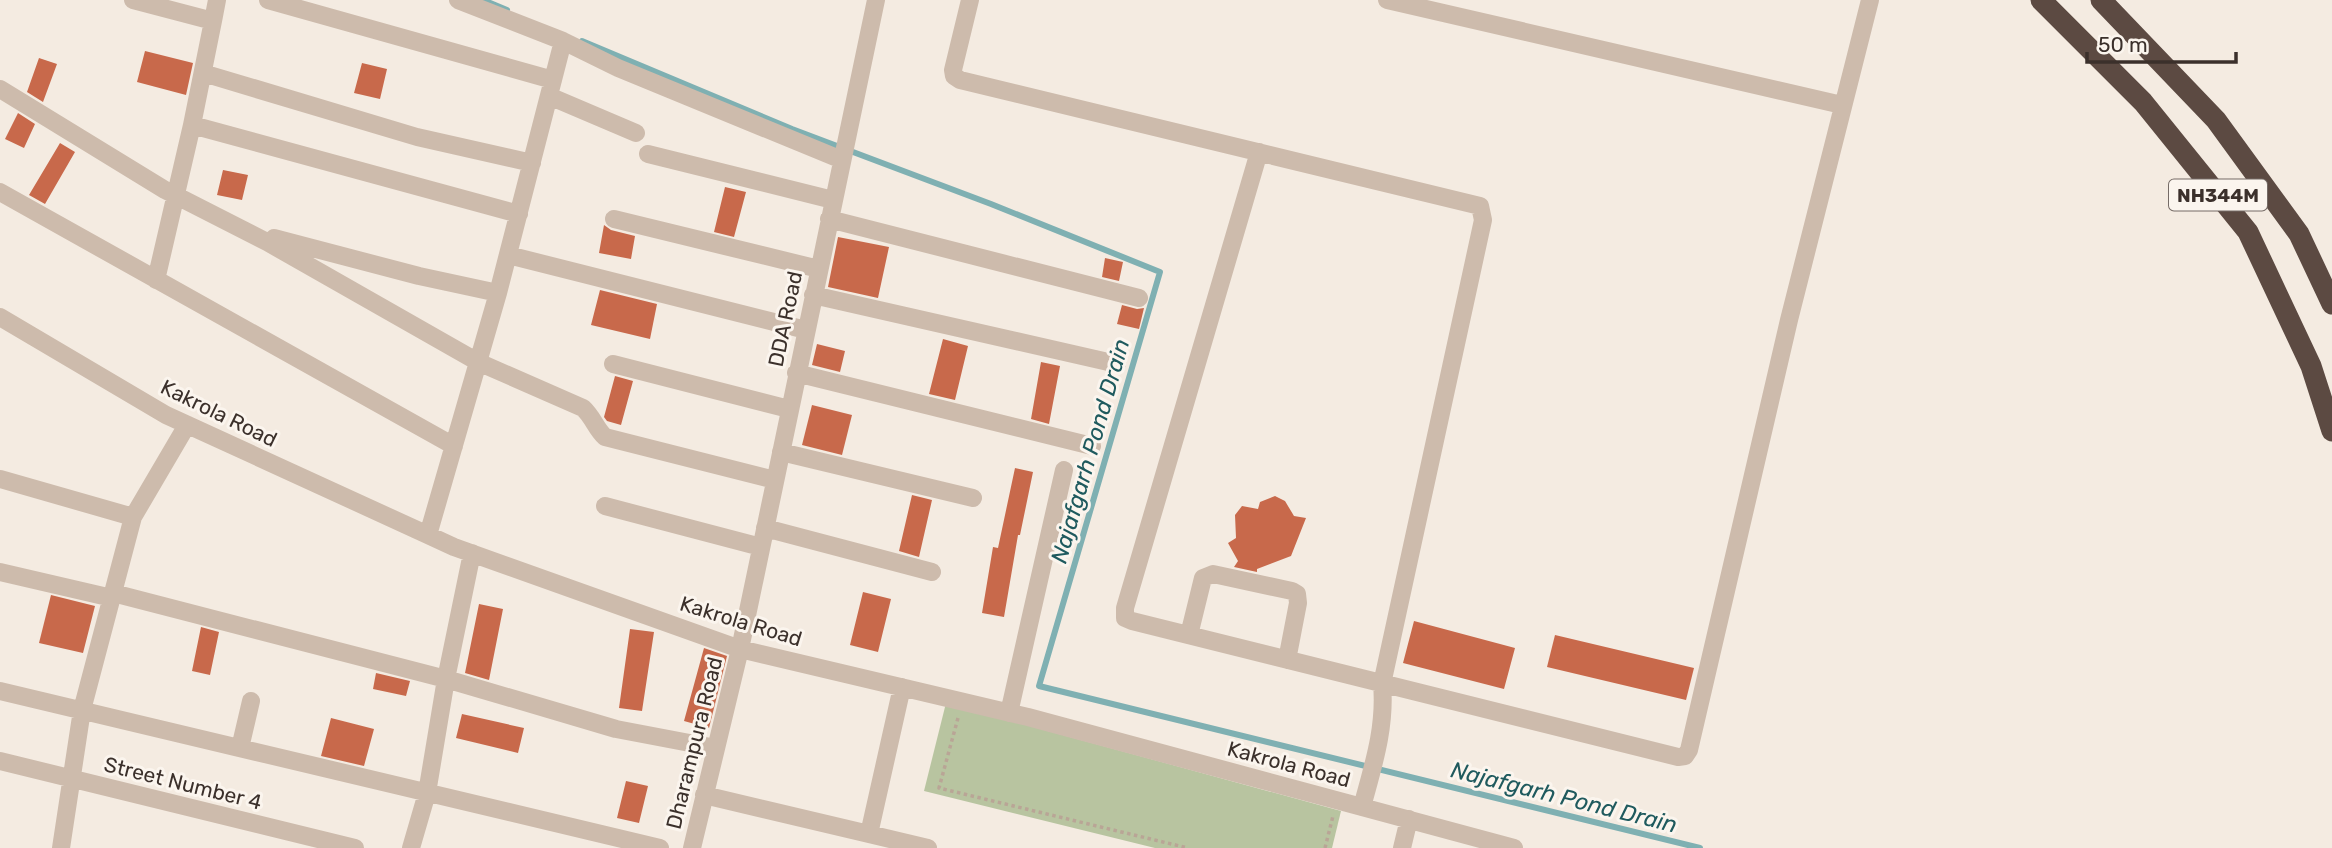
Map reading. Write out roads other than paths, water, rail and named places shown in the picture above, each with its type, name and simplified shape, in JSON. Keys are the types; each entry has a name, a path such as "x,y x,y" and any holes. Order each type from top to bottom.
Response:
{"highway":[{"name":"NH344M","path":"2041,0 2143,102 2248,232 2311,366 2332,431"},
{"name":"NH344M","path":"2101,0 2216,120 2299,234 2332,304"}],"street":[{"path":"133,0 213,21"},
{"path":"156,280 177,196 217,0"},
{"path":"268,0 551,88 636,133"},
{"path":"458,0 564,41 618,68 844,149"},
{"name":"DDA Road","path":"740,649 876,0"},
{"path":"970,0 953,70 954,76 960,80 1480,206 1483,214 1382,684 1384,703 1379,746 1362,807"},
{"path":"1387,0 1842,106"},
{"path":"1259,152 1125,608 1125,618 1678,757 1685,756 1689,750 1788,320 1870,0"},
{"path":"428,535 498,293 564,41"},
{"path":"203,72 417,136 532,163"},
{"path":"0,89 177,196 243,229 478,362 583,408 605,437 775,480"},
{"path":"192,125 519,214"},
{"path":"648,154 833,200"},
{"path":"0,192 454,446"},
{"path":"614,219 819,269"},
{"path":"829,219 1139,298"},
{"path":"243,229 419,276 498,293"},
{"path":"508,255 806,330"},
{"path":"813,295 1116,364"},
{"name":"Kakrola Road","path":"1,324 166,415 428,535 740,649 1009,713 1514,848"},
{"path":"613,364 789,410"},
{"path":"796,373 1092,446"},
{"path":"61,848 82,710 133,517 187,425"},
{"path":"781,452 973,498"},
{"path":"1009,713 1064,470"},
{"path":"0,479 133,517"},
{"path":"604,506 761,547"},
{"path":"765,528 932,572"},
{"path":"411,848 428,793 446,680 472,553"},
{"path":"0,572 112,596 446,680 616,729 716,748"},
{"path":"1189,635 1203,578 1207,575 1292,591 1297,594 1298,603 1287,660"},
{"name":"Dharampura Road","path":"692,848 740,649"},
{"path":"869,834 902,687"},
{"path":"0,691 660,848"},
{"path":"240,748 251,701"},
{"name":"Street Number 4","path":"0,761 355,848"},
{"path":"704,795 928,848"},
{"path":"1402,848 1409,820"}],"waterway":[{"name":"Najafgarh Pond Drain","path":"483,0 507,10"},
{"name":"Najafgarh Pond Drain","path":"582,41 792,129 991,204 1160,272 1039,686 1700,848"}]}
